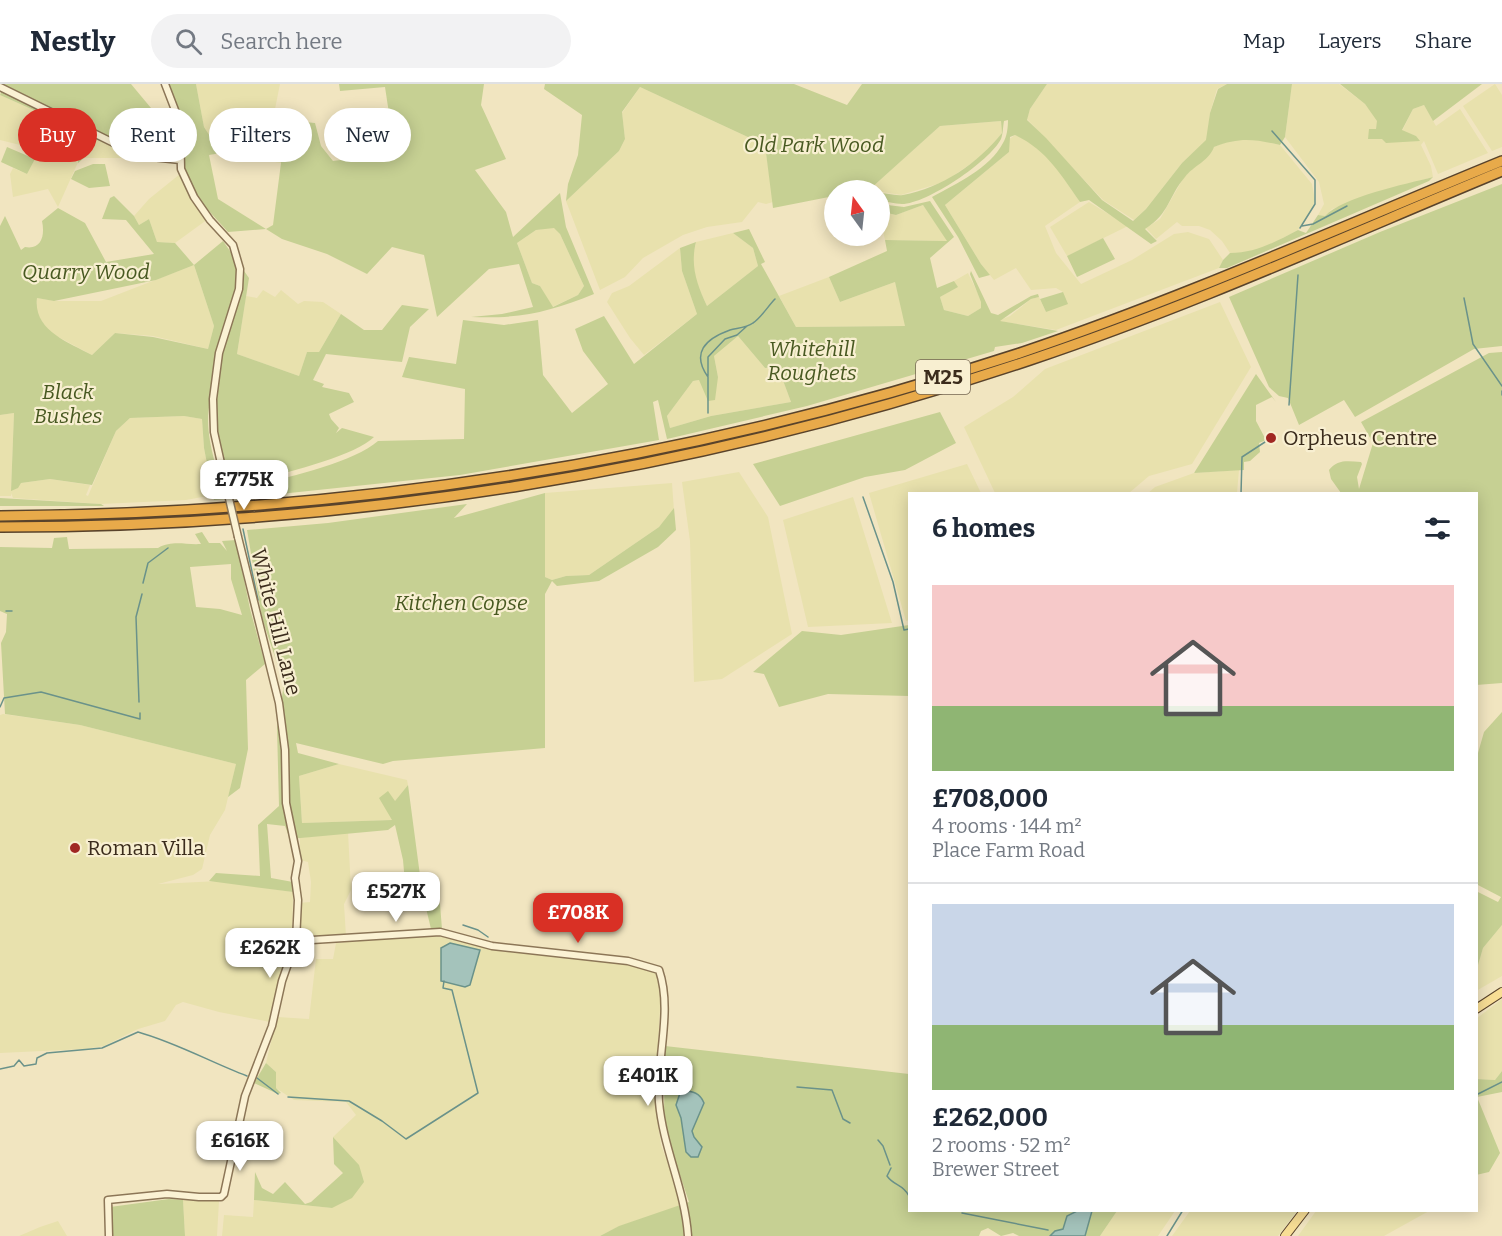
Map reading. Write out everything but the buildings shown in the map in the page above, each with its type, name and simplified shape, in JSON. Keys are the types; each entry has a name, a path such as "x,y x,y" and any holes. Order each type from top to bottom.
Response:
{"highway":[{"name":"M25","path":"0,516 208,510 390,493 537,473 720,436 898,390 1084,330 1217,279 1502,159"},
{"name":"M25","path":"0,527 172,522 353,508 547,481 731,445 919,395 1118,330 1502,171"},
{"name":"M25","path":"1457,189 1502,175"}],"main road":[{"path":"1478,1007 1502,992"},
{"path":"1285,1236 1303,1212"}],"street":[{"name":"White Hill Lane","path":"165,84 174,108"},
{"path":"0,87 109,141"},
{"name":"White Hill Lane","path":"108,1236 106,1205 110,1199 167,1194 221,1197 224,1194 245,1096 273,1026 282,981 296,941 295,878 298,861 286,803 285,750 279,703 226,490 214,432 213,399 219,353 239,289 240,269 234,245 210,220 194,197 181,169 180,162"},
{"path":"296,941 440,933 492,946 628,961 659,969 663,981 664,1000 659,1101 666,1148 686,1208 688,1236"}],"shaded area":[{"path":"196,84 280,84 275,108 209,108 209,135 204,127"},
{"path":"1047,84 1227,84 1217,89 1210,113 1207,140 1182,163 1146,209 1134,220 1103,200 1027,119 1030,109"},
{"path":"1292,84 1339,84 1365,104 1378,121 1376,129 1416,136 1402,131 1413,109 1424,105 1436,126 1460,109 1488,153 1438,174 1424,141 1421,145 1431,166 1433,177 1379,192 1332,209 1325,216 1318,215 1324,204 1319,182 1285,137"},
{"path":"1495,84 1502,95 1502,147 1492,151 1463,106"},
{"path":"640,87 765,145 773,202 766,204 758,202 742,222 707,227 683,235 643,258 625,277 600,290 566,201 619,151 625,139 622,113"},
{"path":"0,95 29,108 18,108 18,144 0,140"},
{"path":"1001,121 1002,133 985,154 944,182 901,195 890,193 890,180 880,180 940,126"},
{"path":"1015,135 1028,141 1049,157 1080,202 1045,226 1056,253 1081,284 1132,260 1174,234 1188,232 1209,239 1223,260 1219,268 1056,330 998,321 1010,316 1031,299 1039,297 1046,312 1063,292 1056,288 1031,290 1016,268 994,280 981,264 945,205 1009,152 1008,140"},
{"path":"97,138 109,144 109,158 97,158"},
{"path":"1233,139 1259,140 1280,145 1312,184 1315,200 1311,212 1298,230 1264,248 1242,253 1230,253 1222,241 1210,230 1199,226 1182,226 1177,222 1156,239 1146,228 1160,219 1184,177 1214,147"},
{"path":"33,162 78,162 58,207 48,189 13,197 10,174 13,168 27,174"},
{"path":"180,174 208,219 175,243 157,242 149,219 139,225 134,216 149,199"},
{"path":"1089,202 1128,226 1067,256 1050,227"},
{"path":"923,205 948,241 890,240 890,214 896,215"},
{"path":"554,227 560,234 584,286 578,295 552,307 540,286 532,283 517,243 536,230"},
{"path":"733,233 753,248 758,266 707,306 695,280 693,256 696,242"},
{"path":"680,248 682,271 697,314 644,355 607,302 612,293 629,286"},
{"path":"194,265 214,326 208,349 153,336 115,333 92,355 49,332 36,312 37,298 55,301 101,301"},
{"path":"968,273 982,302 981,308 968,316 944,310 940,297 957,287 954,281"},
{"path":"829,277 840,302 895,282 906,326 796,327 779,296"},
{"path":"263,290 275,297 281,290 298,304 304,301 323,302 341,314 319,352 307,352 299,376 237,354 246,296 257,298"},
{"path":"1220,302 1251,367 1192,464 1149,476 1130,492 995,492 964,427 1013,397 1045,369"},
{"path":"738,336 765,368 778,367 791,402 711,416 670,428 667,416 693,381 718,377 714,356"},
{"path":"14,413 11,490 21,483 50,479 90,485 86,495 88,496 116,431 130,418 184,416 202,419 204,448 213,495 186,500 101,504 13,498 11,493 11,496 0,496 0,415"},
{"path":"967,464 981,492 908,492 908,620 906,621 869,493"},
{"path":"1239,470 1237,492 1149,492 1155,487 1194,473"},
{"path":"739,472 768,517 792,634 722,679 694,682 690,541 682,482"},
{"path":"672,483 674,511 659,527 589,575 566,576 552,580 545,577 545,493"},
{"path":"853,497 892,623 808,627 783,520"},
{"path":"0,715 80,725 236,764 225,810 210,835 202,869 193,875 158,884 219,881 293,892 292,944 279,983 270,1022 183,1002 176,1005 165,1021 138,1029 104,1046 0,1053"},
{"path":"339,764 407,780 408,785 395,801 393,820 302,823 299,776"},
{"path":"348,832 351,890 344,904 346,936 306,935 301,932 299,903 310,902 311,882 308,862 300,860 300,838"},
{"path":"1502,925 1502,976 1478,990 1478,965 1483,948"},
{"path":"427,935 450,938 500,951 624,963 662,974 655,1099 661,1145 683,1205 620,1226 600,1236 222,1236 224,1215 253,1217 254,1200 332,1208 358,1165 333,1137 356,1115 346,1102 294,1100 276,1088 276,1072 266,1063 277,1017 309,1019 316,959 333,959 336,943"},
{"path":"1502,999 1502,1071 1495,1080 1478,1079 1478,1017"},
{"path":"183,1200 219,1201 217,1236 185,1236"},
{"path":"1116,1212 1174,1212 1158,1236 1100,1236"},
{"path":"1189,1212 1296,1212 1278,1236 1172,1236"},
{"path":"1315,1212 1427,1212 1384,1236 1298,1236"},
{"path":"58,1221 67,1236 19,1236 40,1227"}],"green space":[{"path":"4,84 131,84 151,108 109,108 109,144 97,138 97,108 29,108 0,95"},
{"path":"163,84 196,84 204,127 209,135 209,162 218,199 266,229 228,232 199,200 184,169 183,162 197,162 197,108 171,108"},
{"path":"339,84 484,84 481,105 506,159 475,170 506,212 513,237 560,193 566,227 594,294 563,305 534,313 505,317 471,317 502,314 533,307 519,264 489,269 437,317 424,255 392,247 367,274 327,254 282,239 266,229 273,225 281,162 312,162 312,123 315,123 324,150 324,162 411,162 411,108 388,108 385,87 340,91","holes":["554,228 560,234 584,286 578,295 553,307 540,286 532,283 517,243 536,230"]},
{"name":"Old Park Wood","path":"545,84 794,84 847,105 862,84 1047,84 1030,109 1027,120 1102,200 1133,221 1146,209 1182,163 1206,140 1210,113 1218,89 1227,84 1292,84 1285,137 1280,145 1247,140 1214,147 1212,152 1179,184 1159,217 1145,229 1157,241 1151,244 1089,200 1080,202 1045,156 1015,135 1010,137 1009,152 945,205 990,275 979,278 958,237 932,197 972,174 990,160 1004,141 1008,120 1004,121 1003,132 1001,139 984,158 957,180 913,202 902,204 890,202 890,194 917,192 958,173 982,154 1002,133 1001,121 940,126 880,180 824,180 824,198 773,208 765,145 640,87 622,112 625,139 619,151 566,201 568,184 578,155 582,115 544,89"},
{"path":"1340,84 1482,84 1433,121 1424,105 1413,109 1402,130 1416,136 1420,141 1386,143 1382,139 1368,139 1369,129 1376,129 1377,121 1365,104"},
{"path":"7,147 18,152 18,162 33,162 27,174 1,162"},
{"path":"93,164 105,164 110,186 89,188 71,179 75,171"},
{"path":"1433,177 1429,181 1227,268 1219,268 1230,253 1257,249 1298,230 1306,233 1318,215 1325,216 1345,203 1375,192"},
{"path":"1502,184 1502,346 1474,349 1355,417 1344,400 1299,425 1288,398 1279,396 1269,387 1229,297 1380,232"},
{"path":"114,196 134,216 139,225 149,219 157,242 175,243 194,265 223,241 249,278 237,354 299,376 307,352 319,352 341,314 364,330 382,330 402,305 429,309 410,327 402,362 326,354 313,380 324,384 322,387 349,393 354,402 329,414 339,428 336,433 342,428 374,437 347,453 328,460 230,487 218,433 216,388 208,414 208,428 225,499 214,500 204,448 202,419 184,416 130,418 116,431 92,485 50,479 21,483 18,488 11,491 14,413 0,415 0,226 5,216 21,250 35,246 41,240 42,221 58,208 85,223 106,262 154,254 126,220 102,219 110,198","holes":["194,265 214,326 208,349 153,337 115,333 92,355 63,340 46,327 37,309 37,298 54,301 156,280"]},
{"name":"Whitehill Roughets","path":"930,201 954,237 930,258 937,288 954,281 958,287 940,297 944,310 968,316 981,308 971,271 991,313 998,315 1038,294 1039,297 1031,299 1000,321 1058,331 1022,343 995,347 994,351 807,406 667,439 658,400 653,402 659,440 460,475 233,499 231,491 329,465 365,450 378,441 464,439 465,389 402,377 409,357 456,364 463,320 504,325 538,320 543,375 572,413 608,384 583,351 575,329 604,316 634,364 697,314 682,271 680,248 696,242 694,259 696,275 707,306 758,266 753,248 733,233 749,229 765,262 761,264 796,327 905,326 895,282 840,302 829,277 887,251 886,246 890,246 890,240 947,241 923,205 896,215 890,214 890,205 904,207","holes":["738,336 765,368 778,367 791,402 711,416 670,428 667,416 693,381 699,380 708,401 715,400 718,377 714,356"]},
{"path":"1103,238 1115,259 1077,277 1067,256"},
{"path":"1063,292 1068,304 1046,312 1040,299"},
{"path":"1502,352 1502,683 1478,685 1478,492 1340,492 1331,479 1329,470 1339,462 1361,462 1357,477 1359,489 1373,443 1361,422 1489,353"},
{"path":"1256,374 1276,402 1272,397 1256,405 1256,421 1266,440 1259,443 1260,452 1250,461 1244,462 1244,470 1194,473"},
{"path":"940,412 956,443 905,470 865,477 780,506 753,464"},
{"name":"Kitchen Copse","path":"545,493 545,577 552,580 566,576 589,575 659,527 674,508 676,530 658,547 599,581 557,586 552,581 545,594 545,748 393,761 383,764 296,743 298,753 339,764 299,776 302,823 392,820 379,798 388,791 395,801 408,785 421,883 440,904 442,929 431,929 426,908 417,891 406,894 403,860 395,825 388,830 290,839 285,826 267,824 271,878 293,882 293,892 209,881 216,873 260,876 258,825 279,806 277,728 284,684 262,618 247,530 328,523 467,504 454,518"},
{"path":"0,498 101,504 104,506 0,506"},
{"path":"202,532 209,543 220,543 227,551 222,541 236,540 250,609 265,664 246,680 248,749 240,788 228,797 236,764 80,725 5,714 1,643 6,632 7,614 0,611 0,547 52,548 54,538 67,537 69,549 158,548 174,543 201,544 195,534","holes":["231,564 231,579 242,615 220,609 196,607 190,567"]},
{"path":"908,625 908,696 828,694 779,707 764,674 753,672 802,631 841,635"},
{"path":"1502,712 1502,925 1483,948 1478,965 1478,892 1498,902 1501,897 1478,885 1478,753 1484,732"},
{"path":"665,1046 908,1074 908,1212 1116,1212 1100,1236 1019,1236 1013,1233 1001,1236 988,1228 981,1231 979,1236 600,1236 619,1226 689,1202 670,1145 664,1114"},
{"path":"266,1063 276,1072 276,1088 281,1093 278,1094 254,1083"},
{"path":"1502,1071 1502,1092 1478,1097 1478,1079 1495,1080"},
{"path":"1478,1099 1500,1153 1489,1172 1478,1175"},
{"path":"333,1137 359,1165 364,1182 352,1198 332,1208 254,1200 255,1172 262,1188 273,1194 285,1182 305,1204 311,1202 343,1173 334,1164"},
{"path":"169,1199 183,1200 185,1236 111,1236 110,1207"}],"water":[{"path":"450,943 480,950 470,985 465,987 441,981 441,948"},
{"path":"683,1091 696,1093 704,1103 692,1131 702,1147 698,1157 691,1157 686,1152 681,1118 676,1105"},
{"path":"1075,1212 1092,1212 1085,1236 1050,1236 1055,1231 1063,1229 1067,1216"}],"waterway":[{"path":"1272,131 1315,180 1315,204 1300,228"},
{"path":"1302,226 1313,224 1347,206"},
{"path":"1289,405 1298,275"},
{"path":"1464,298 1473,344 1502,386"},
{"path":"708,413 708,377 701,361 703,348 721,334 753,323 775,299"},
{"path":"708,376 708,357 725,339 737,335 747,326"},
{"path":"1241,492 1242,457 1265,442"},
{"path":"863,497 893,582 904,630 908,629"},
{"path":"243,529 258,600"},
{"path":"143,583 148,563 168,548"},
{"path":"139,702 136,617 142,594"},
{"path":"6,611 12,611"},
{"path":"0,707 4,698 41,692 140,719 140,713"},
{"path":"463,925 478,930 488,937"},
{"path":"288,1097 349,1101 406,1139 478,1093 452,990 443,988 444,981"},
{"path":"0,1069 14,1066 19,1060 24,1066 36,1064 37,1058 47,1053 102,1048 138,1032 247,1076"},
{"path":"257,1078 278,1094"},
{"path":"1478,1094 1502,1082"},
{"path":"797,1087 832,1090 843,1119 850,1123"},
{"path":"878,1140 883,1146 890,1165"},
{"path":"891,1168 887,1176 908,1195"},
{"path":"1167,1236 1182,1212"},
{"path":"962,1213 1048,1230"}],"place":[{"name":"Orpheus Centre","path":"1271,438"},
{"name":"Roman Villa","path":"75,848"}],"park label":[{"name":"Quarry Wood","path":"86,272"},
{"name":"Black Bushes","path":"68,404"}]}
